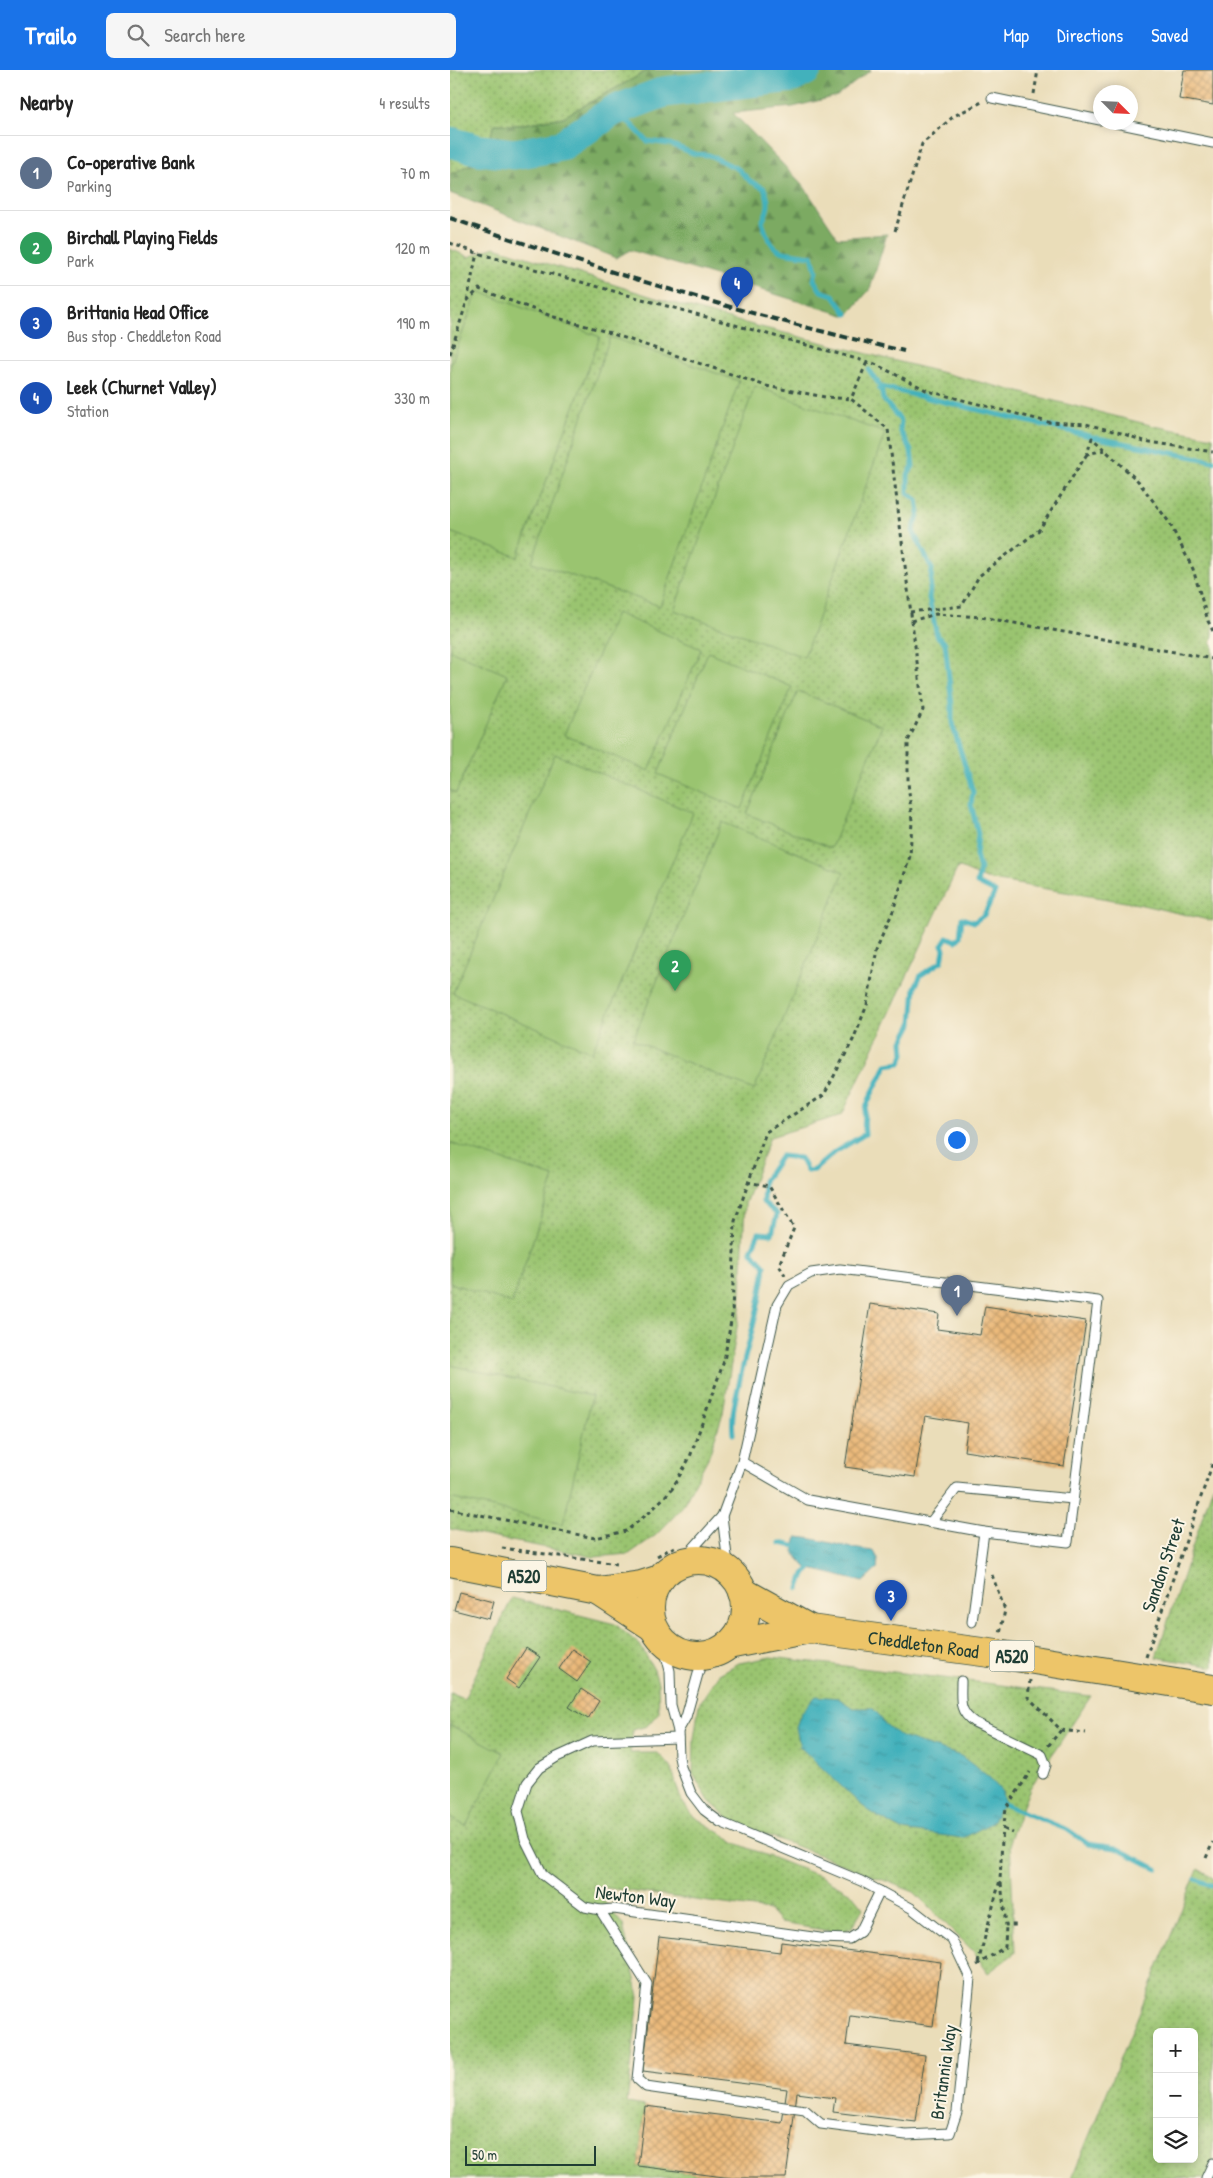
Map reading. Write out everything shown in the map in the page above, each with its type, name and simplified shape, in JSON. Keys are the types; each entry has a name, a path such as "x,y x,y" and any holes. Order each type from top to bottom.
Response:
{"highway":[{"name":"Cheddleton Road","path":"450,1562 598,1591 641,1585 668,1561 701,1560 718,1565 736,1582 810,1629"},
{"path":"658,1633 650,1602 654,1587 668,1561"},
{"path":"728,1645 736,1637 743,1622 745,1610 736,1582"},
{"name":"Cheddleton Road","path":"598,1591 658,1633 681,1653 703,1656 714,1653 728,1645 810,1629 1033,1660 1213,1689"}],"lane":[{"path":"992,98 1093,119"},
{"path":"1138,128 1213,143"},
{"path":"668,1561 722,1516 742,1462 777,1306 789,1285 811,1273 840,1269 1098,1301 1068,1542 984,1532 808,1500 742,1462"},
{"path":"930,1523 957,1488 1073,1499"},
{"path":"722,1516 736,1582"},
{"path":"972,1622 984,1532"},
{"path":"658,1633 670,1672 671,1705 678,1735 679,1757 691,1792 704,1810 720,1822 861,1881 911,1908 952,1940 970,1978"},
{"path":"678,1735 686,1717 703,1656"},
{"path":"961,1681 961,1704 965,1715 974,1722 1042,1755 1046,1765 1043,1774"},
{"name":"Newton Way","path":"678,1735 592,1741 557,1757 539,1768 527,1783 518,1811 525,1839 543,1875 585,1907 600,1910 614,1909 813,1937 849,1939 860,1932 880,1891"},
{"name":"Britannia Way","path":"600,1910 647,1984 638,2079 646,2087 806,2110 821,2124 906,2135 950,2133 957,2112 970,1978"},
{"path":"1206,2178 1213,2163"}],"path":[{"path":"1033,107 1038,70"},
{"path":"895,231 922,144 954,116 992,98"},
{"path":"450,243 477,254 867,362 928,391 1048,422 1086,424 1144,441 1213,452"},
{"path":"450,354 467,301 477,254"},
{"path":"450,1509 595,1538 626,1531 650,1512 672,1489 690,1457 724,1361 732,1315 735,1221 766,1132 824,1095 853,1040 867,1005 877,948 893,911 910,856 912,821 908,782 908,741 923,710 910,621 888,428 851,399 825,397 766,386 604,330 554,317 479,289 467,301"},
{"path":"851,399 867,362"},
{"path":"910,612 962,606 979,576 1039,530 1087,454 1092,438 1138,481 1168,522 1192,569 1208,621 1213,631"},
{"path":"1087,454 1105,450"},
{"path":"910,621 936,614 981,617 1213,659"},
{"path":"747,1182 769,1186 794,1228 779,1265 789,1285"},
{"name":"Sandon Street","path":"1139,1677 1213,1462"},
{"path":"499,1547 623,1565"},
{"path":"979,1569 991,1573 1005,1610 1000,1635"},
{"path":"1033,1660 1028,1697 1060,1730 1086,1733"},
{"path":"970,1978 977,1965 1000,1880 1006,1810 1060,1730"},
{"path":"1004,1829 1013,1833"},
{"path":"1206,1858 1213,1842"},
{"path":"977,1965 1006,1947 1006,1925 1000,1880"},
{"path":"1006,1925 1016,1925"}],"green space":[{"path":"450,70 649,70 563,117 518,125 495,124 481,158 450,175"},
{"path":"649,70 871,70 837,96 793,107 733,113 803,185 838,238 887,234 870,289 847,316 630,250 616,258 450,193 450,175 481,158 495,124 518,125 563,117"},
{"path":"495,247 656,298 733,320 1154,426 1213,437 1213,634 1211,644 1213,645 1213,921 1138,904 986,879 958,867 842,1115 770,1137 745,1204 740,1309 723,1413 709,1456 681,1509 656,1535 629,1554 594,1557 450,1529 450,249 469,257"},
{"path":"478,291 600,337 518,557 450,532 450,367"},
{"path":"610,337 739,381 660,606 532,562"},
{"path":"755,386 885,433 804,657 674,610"},
{"path":"616,613 701,649 649,771 564,735"},
{"path":"450,650 507,675 456,793 450,790"},
{"path":"708,652 792,687 742,809 658,774"},
{"path":"798,691 882,726 831,848 747,814"},
{"path":"555,754 693,813 592,1052 453,993"},
{"path":"722,822 844,872 754,1090 633,1040"},
{"path":"450,1143 554,1177 512,1303 450,1283"},
{"path":"450,1365 592,1396 563,1524 450,1498"},
{"path":"1213,1485 1213,1667 1156,1657"},
{"path":"512,1598 615,1624 640,1645 654,1670 658,1683 659,1712 647,1726 633,1730 630,1753 658,1753 671,1767 681,1800 693,1816 738,1844 822,1877 851,1893 863,1908 852,1927 842,1933 781,1923 769,1910 592,1886 623,1925 639,1997 627,2103 645,2106 638,2166 732,2178 450,2178 450,1693 464,1699"},
{"path":"771,1657 1091,1696 1030,1788 1010,1839 1015,1953 988,1973 973,1951 914,1892 732,1821 709,1801 693,1774 694,1739 699,1704 719,1674 739,1663"},
{"path":"450,1725 504,1753 466,1826 450,1818"},
{"path":"1198,1869 1213,1878 1213,2178 1072,2178"}],"water":[{"path":"797,1537 874,1551 878,1559 877,1569 863,1582 807,1568 793,1552"},
{"path":"816,1696 838,1698 853,1708 872,1708 884,1723 901,1737 961,1756 989,1777 1002,1792 1004,1804 991,1823 963,1838 902,1830 875,1815 860,1804 800,1747 796,1727 801,1713"}],"building":[{"path":"1184,70 1213,70 1213,105 1179,99"},
{"path":"870,1304 939,1314 937,1329 980,1335 985,1306 1086,1321 1064,1466 964,1451 968,1423 925,1416 915,1477 845,1467"},
{"path":"459,1592 494,1601 489,1619 454,1610"},
{"path":"526,1648 540,1657 519,1688 506,1679"},
{"path":"572,1649 591,1662 577,1682 559,1669"},
{"path":"581,1689 599,1701 588,1719 569,1707"},
{"path":"659,1937 780,1952 781,1942 941,1962 933,2026 850,2015 846,2045 925,2055 916,2122 833,2112 835,2098 797,2093 786,2178 732,2178 638,2166 645,2106 782,2123 787,2089 643,2071"}],"waterway":[{"path":"450,142 479,150 514,154 561,146 613,111 664,92 793,77 806,70"},
{"path":"613,111 631,124 647,141 670,144 695,154 709,155 738,169 750,181 764,188 768,205 762,222 770,241 779,250 812,256 816,271 814,280 821,291 833,295 847,314"},
{"path":"733,1434 735,1403 760,1296 765,1266 751,1251 759,1233 772,1234 777,1214 763,1202 764,1181 781,1156 800,1158 807,1171 814,1170 835,1152 865,1134 864,1123 867,1105 886,1065 900,1063 904,1054 903,1041 912,1024 915,987 921,975 942,961 944,949 942,945 947,937 956,941 960,937 962,918 974,922 984,915 995,892 977,883 980,869 976,855 978,834 971,804 973,792 952,723 952,705 945,643 937,636 929,598 932,569 913,531 919,513 917,500 908,493 908,475 913,466 911,451 900,430 901,421 883,399 881,387 869,370"},
{"path":"879,389 881,387 1090,436"},
{"path":"1093,437 1213,461"},
{"path":"780,1543 799,1547"},
{"path":"799,1588 804,1574 815,1565"},
{"path":"998,1802 1068,1830 1088,1844 1116,1848 1157,1869"},
{"path":"1196,1879 1213,1886"}],"railway":[{"path":"450,218 562,256 675,291 789,323 904,351"}],"place":[{"name":"Leek (Churnet Valley)","path":"737,308"},
{"name":"Birchall Playing Fields","path":"675,991"},
{"name":"Co-operative Bank","path":"957,1316"},
{"name":"Brittania Head Office","path":"891,1621"}]}
